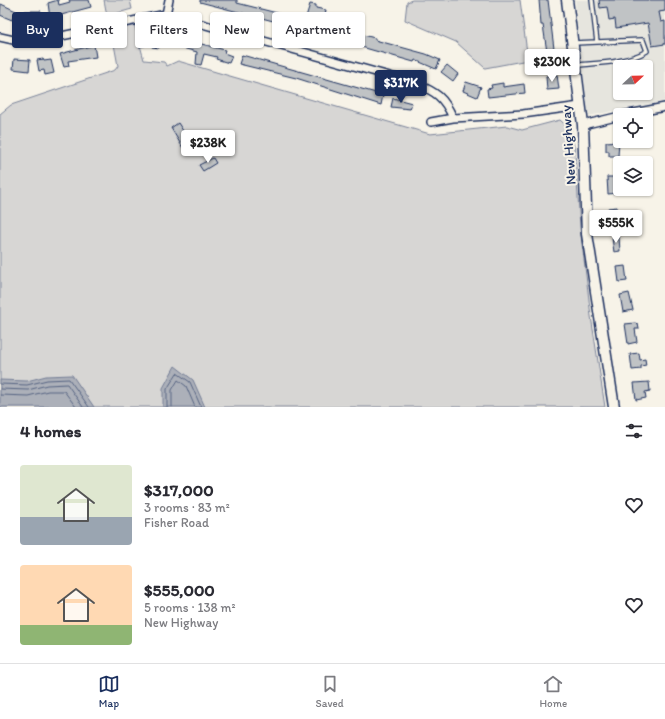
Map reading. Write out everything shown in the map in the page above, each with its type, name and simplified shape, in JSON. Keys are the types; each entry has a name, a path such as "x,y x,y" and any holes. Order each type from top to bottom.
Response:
{"street":[{"path":"166,12 169,0"},
{"name":"New Highway","path":"567,0 583,125 587,234 614,407"},
{"path":"0,38 33,42 135,21"},
{"path":"202,24 415,83 435,91 448,104 453,118"},
{"path":"431,122 453,118 522,114 580,106"},
{"path":"653,109 665,107"},
{"path":"583,125 613,118"}],"lane":[{"path":"592,0 597,42"},
{"path":"572,43 643,40 647,51 637,57 613,62 575,65"}],"shaded area":[{"path":"104,0 130,0 132,9 121,12 106,12"},
{"path":"412,0 520,0 528,60 485,68 456,42 405,20 407,2"},
{"path":"575,0 665,0 665,101 629,108 613,108 613,111 588,116"},
{"path":"134,23 135,48 141,48 144,60 164,62 167,66 178,61 430,134 507,126 522,130 560,120 571,130 575,152 580,227 591,316 605,407 0,407 0,114 11,105 115,70 118,66 115,48 127,48 127,25"}],"water":[{"path":"175,366 193,380 205,407 163,407 163,388"},
{"path":"72,375 94,407 0,407 0,380 27,381 46,376"}],"building":[{"path":"58,0 59,5 70,2 69,0 89,0 91,7 63,15 63,12 49,12 48,3"},
{"path":"200,0 237,0 237,3 273,12 272,21 264,19 264,12 239,12 200,2"},
{"path":"539,0 548,0 556,65 549,66 543,25 541,25"},
{"path":"599,0 665,0 665,11 659,12 661,22 665,21 665,44 652,46 648,23 616,28 615,19 609,20 607,7 600,8"},
{"path":"1,4 16,11 12,12 12,20 0,15"},
{"path":"310,4 316,5 316,8 326,10 326,12 308,12"},
{"path":"24,11 41,11 41,12"},
{"path":"365,36 375,38 375,40 426,54 440,60 436,69 415,60 414,62 365,48"},
{"path":"202,44 210,46 210,48 225,50 224,53 232,56 229,63 216,59 217,57 204,54 201,65 196,64 197,52 182,48 202,48"},
{"path":"83,48 94,48 96,57 68,61 69,66 64,67 60,54"},
{"path":"242,55 383,95 381,105 296,78 239,64"},
{"path":"14,59 30,60 29,71 13,69"},
{"path":"43,59 44,61 51,60 54,73 45,75 44,70 39,71 37,60"},
{"path":"447,65 458,74 453,81 441,72"},
{"path":"557,75 559,89 547,90 546,76"},
{"path":"466,82 481,87 477,97 463,91"},
{"path":"503,83 503,87 524,84 525,93 488,97 487,89 492,88 491,85"},
{"path":"393,98 412,103 410,109 391,107"},
{"path":"178,123 191,143 183,148 171,128"},
{"path":"613,141 613,148 619,148 618,156 609,156 609,151 606,151 606,142"},
{"path":"213,158 216,163 203,171 199,165"},
{"path":"607,177 613,177 613,193 608,194"},
{"path":"617,207 618,223 609,223 608,208"},
{"path":"619,237 620,251 614,252 612,238"},
{"path":"625,266 627,281 619,282 617,267"},
{"path":"629,293 633,310 623,312 620,295"},
{"path":"625,324 638,324 639,329 635,329 637,342 628,344"},
{"path":"639,353 640,360 645,359 646,365 641,366 641,369 632,370 630,354"},
{"path":"649,382 650,391 645,392 646,398 636,400 634,383"}]}
